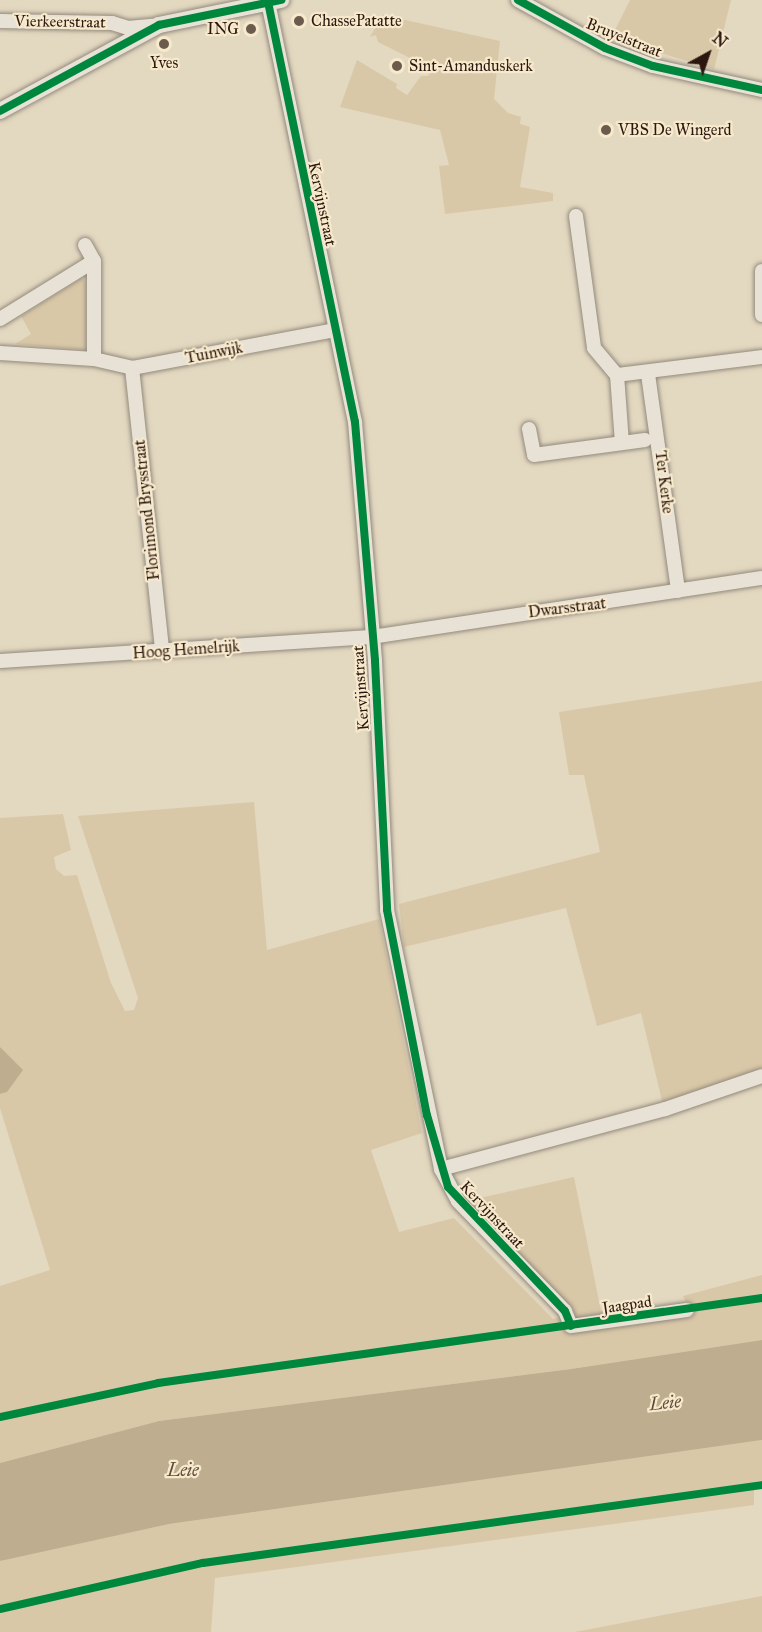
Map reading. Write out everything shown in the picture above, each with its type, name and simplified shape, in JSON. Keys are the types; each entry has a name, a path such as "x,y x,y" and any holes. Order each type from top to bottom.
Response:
{"street":[{"name":"Bruyelstraat","path":"518,0 605,48 653,66 762,90"},
{"path":"0,111 159,25 274,1"},
{"name":"Kervijnstraat","path":"274,1 335,330 355,422 371,637 387,910 441,1169 458,1201 565,1311 571,1326"},
{"name":"Vierkeerstraat","path":"0,21 119,25 137,28 159,25"},
{"path":"119,25 126,42"},
{"path":"576,216 594,348 617,375 622,443"},
{"path":"85,245 94,261 94,359"},
{"path":"0,319 94,261"},
{"path":"762,271 762,315"},
{"name":"Tuinwijk","path":"0,353 94,359 132,368 335,330"},
{"path":"617,375 648,374 762,357"},
{"name":"Florimond Brysstraat","path":"132,368 162,651"},
{"name":"Ter Kerke","path":"648,374 678,591"},
{"name":"Ter Kerke","path":"529,429 534,455 645,440"},
{"name":"Dwarsstraat","path":"371,637 762,578"},
{"name":"Hoog Hemelrijk","path":"0,661 371,637"},
{"name":"Kervijnstraat","path":"441,1169 665,1109 762,1076"},
{"name":"Jaagpad","path":"571,1326 687,1310"}],"shaded area":[{"path":"630,0 731,0 714,69 611,38"},
{"path":"383,15 500,41 494,99 508,113 521,117 520,124 530,127 520,187 553,193 553,201 445,214 439,166 449,165 440,130 340,107 357,60 397,84 396,88 407,95 421,76 428,76 432,69 378,42 376,35 370,37"},
{"path":"82,278 86,282 86,350 15,344 31,334 21,316"},
{"path":"762,681 762,1072 663,1105 641,1013 597,1026 566,908 404,947 399,904 600,852 584,775 569,775 559,712"},
{"path":"254,802 267,950 379,919 422,1133 371,1150 399,1232 454,1218 553,1319 575,1315 466,1201 574,1177 601,1311 644,1305 645,1312 687,1305 683,1296 762,1275 762,1340 571,1369 159,1421 0,1463 0,1286 50,1270 0,1108 0,1094 7,1092 16,1077 0,1047 0,818 63,814 71,850 54,857 56,869 64,876 77,875 111,983 125,1011 134,1010 138,998 78,816"},
{"path":"762,1440 762,1481 754,1483 754,1505 215,1578 211,1632 0,1632 0,1561 24,1554 169,1524"},
{"path":"762,1596 762,1632 575,1632"}],"water":[{"path":"0,1047 23,1070 7,1092 0,1094"},
{"name":"Leie","path":"762,1340 762,1440 169,1524 0,1561 0,1463 159,1421 571,1369"}],"cycle path":[{"path":"0,111 159,25 281,0"},
{"path":"518,0 605,48 653,66 762,90"},
{"path":"268,2 355,422 375,661 387,910 427,1115 448,1187 565,1311 571,1326"},
{"path":"0,1417 158,1383 762,1298"},
{"path":"0,1609 203,1563 762,1485"}],"place":[{"name":"ChassePatatte","path":"299,21"},
{"name":"ING","path":"251,29"},
{"name":"Yves","path":"164,44"},
{"name":"Sint-Amanduskerk","path":"397,66"},
{"name":"VBS De Wingerd","path":"606,130"}]}
